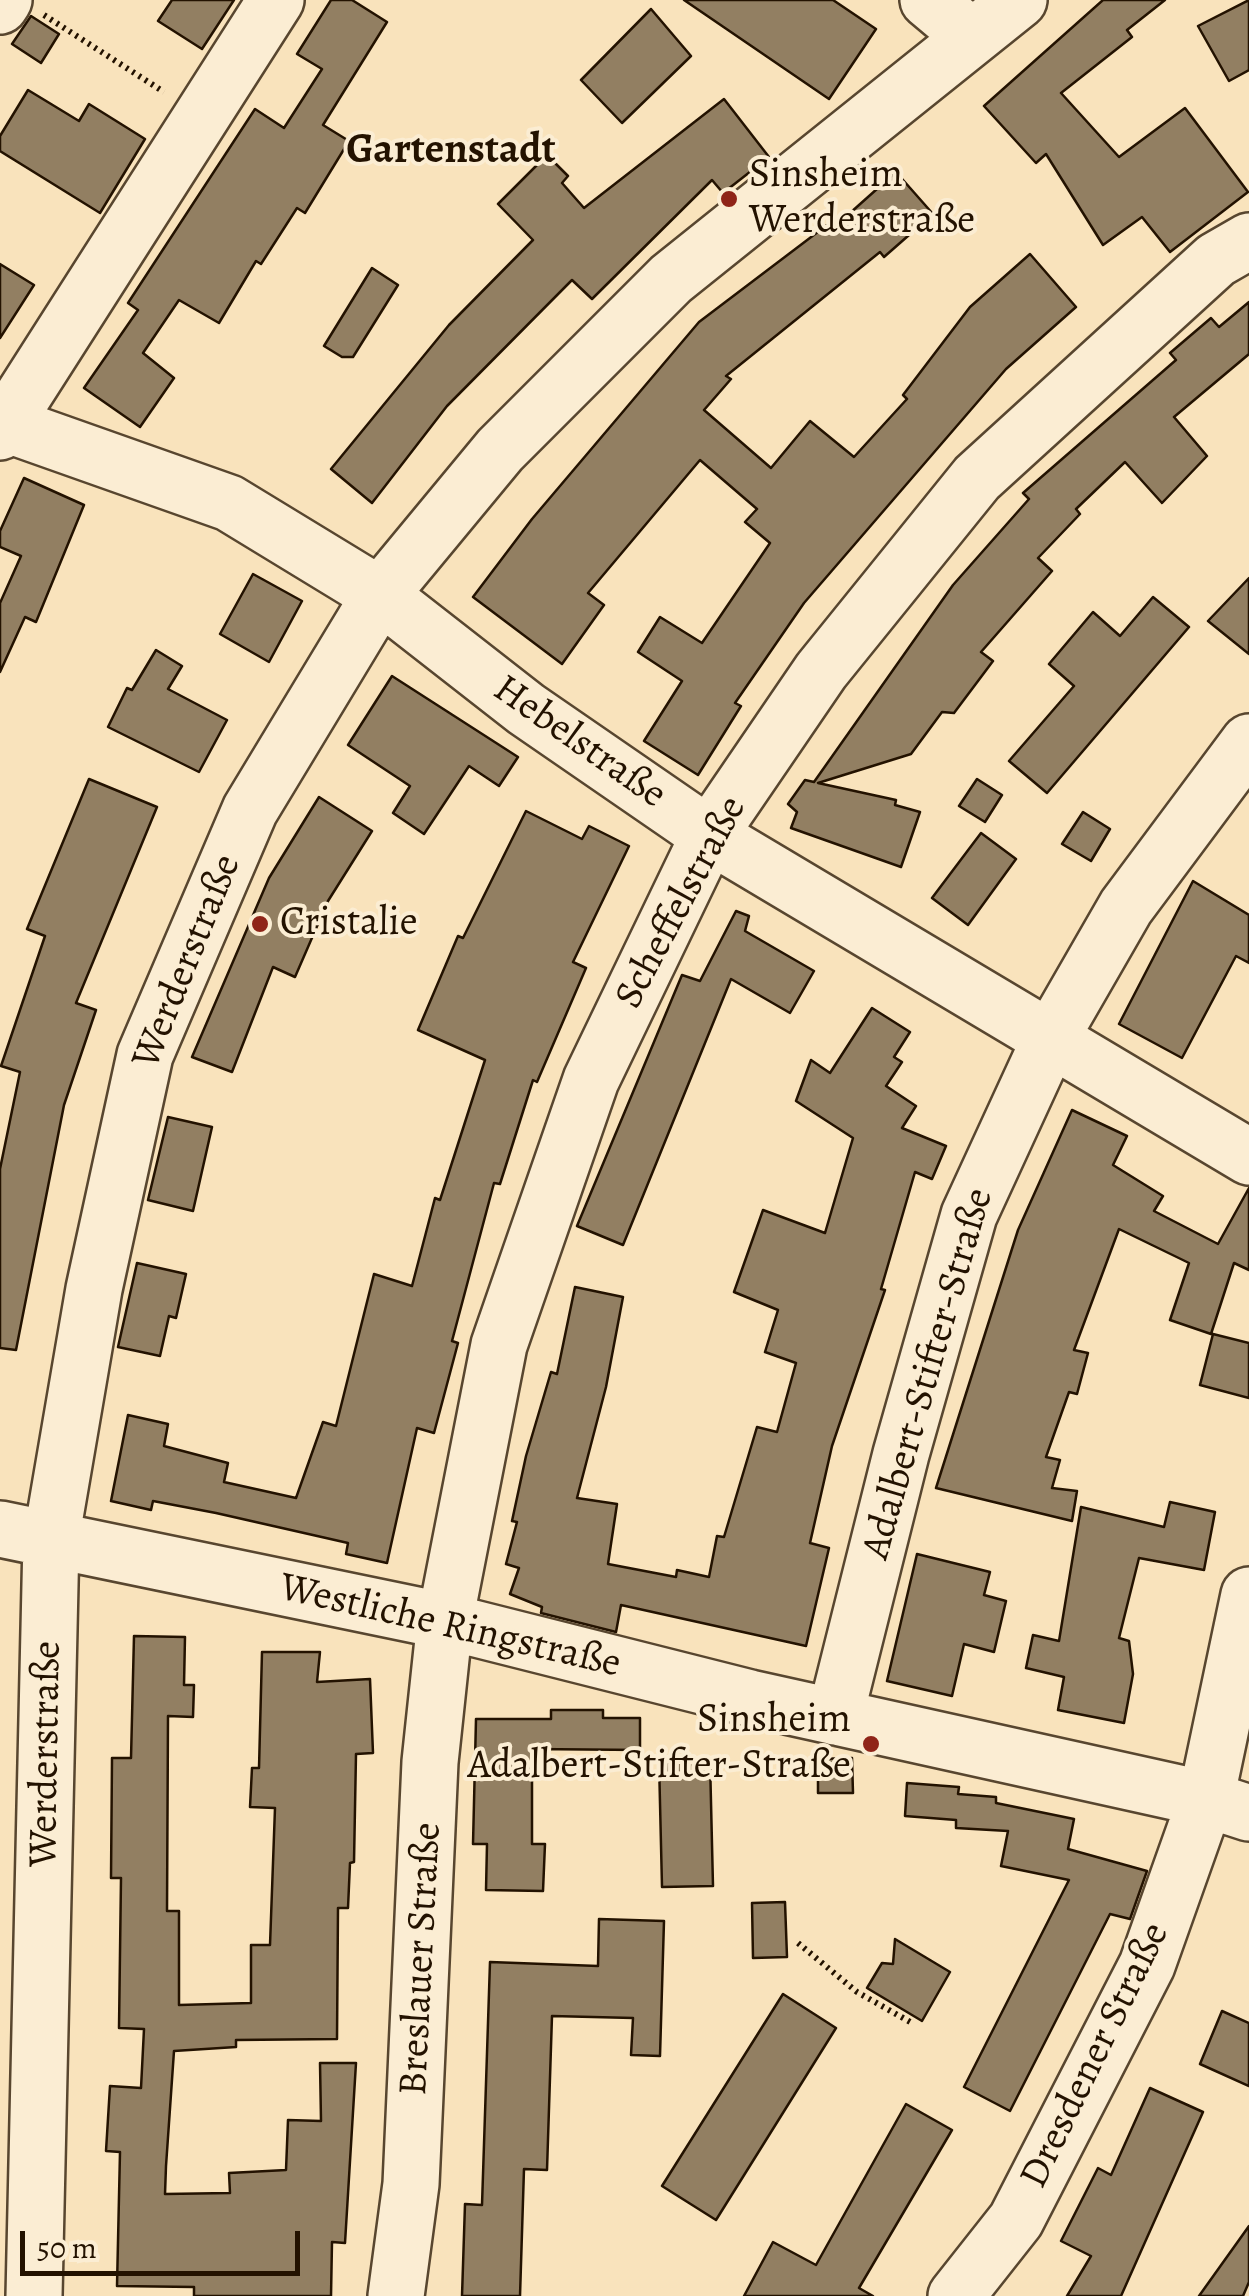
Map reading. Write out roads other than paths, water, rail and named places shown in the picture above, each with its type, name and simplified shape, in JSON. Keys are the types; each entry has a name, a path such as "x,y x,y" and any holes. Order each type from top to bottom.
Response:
{"street":[{"path":"1,426 276,0"},
{"path":"928,0 972,37"},
{"name":"Werderstraße","path":"23,2275 26,1534 94,1289 144,1055 250,810 380,595 500,450 671,279 1019,0"},
{"name":"Scheffelstraße","path":"445,1622 498,1345 591,1080 710,835 822,671 977,478 1216,260 1249,241"},
{"name":"Hebelstraße","path":"1,426 229,503 380,595 526,709 710,835 1249,1157"},
{"name":"Adalbert-Stifter-Straße","path":"835,1717 901,1454 969,1215 1050,1038 1126,907 1249,742"},
{"name":"Westliche Ringstraße","path":"26,1534 445,1622 835,1717 1228,1806"},
{"name":"Dresdener Straße","path":"956,2296 1016,2220 1228,1806 1249,1595"},
{"name":"Breslauer Straße","path":"396,2296 411,2184 430,1762 445,1622"}],"place":[{"name":"Sinsheim Werderstraße","path":"729,199"},
{"name":"Cristalie","path":"260,924"},
{"name":"Sinsheim Adalbert-Stifter-Straße","path":"871,1744"}],"district":[{"name":"Gartenstadt","path":"451,152"}]}
